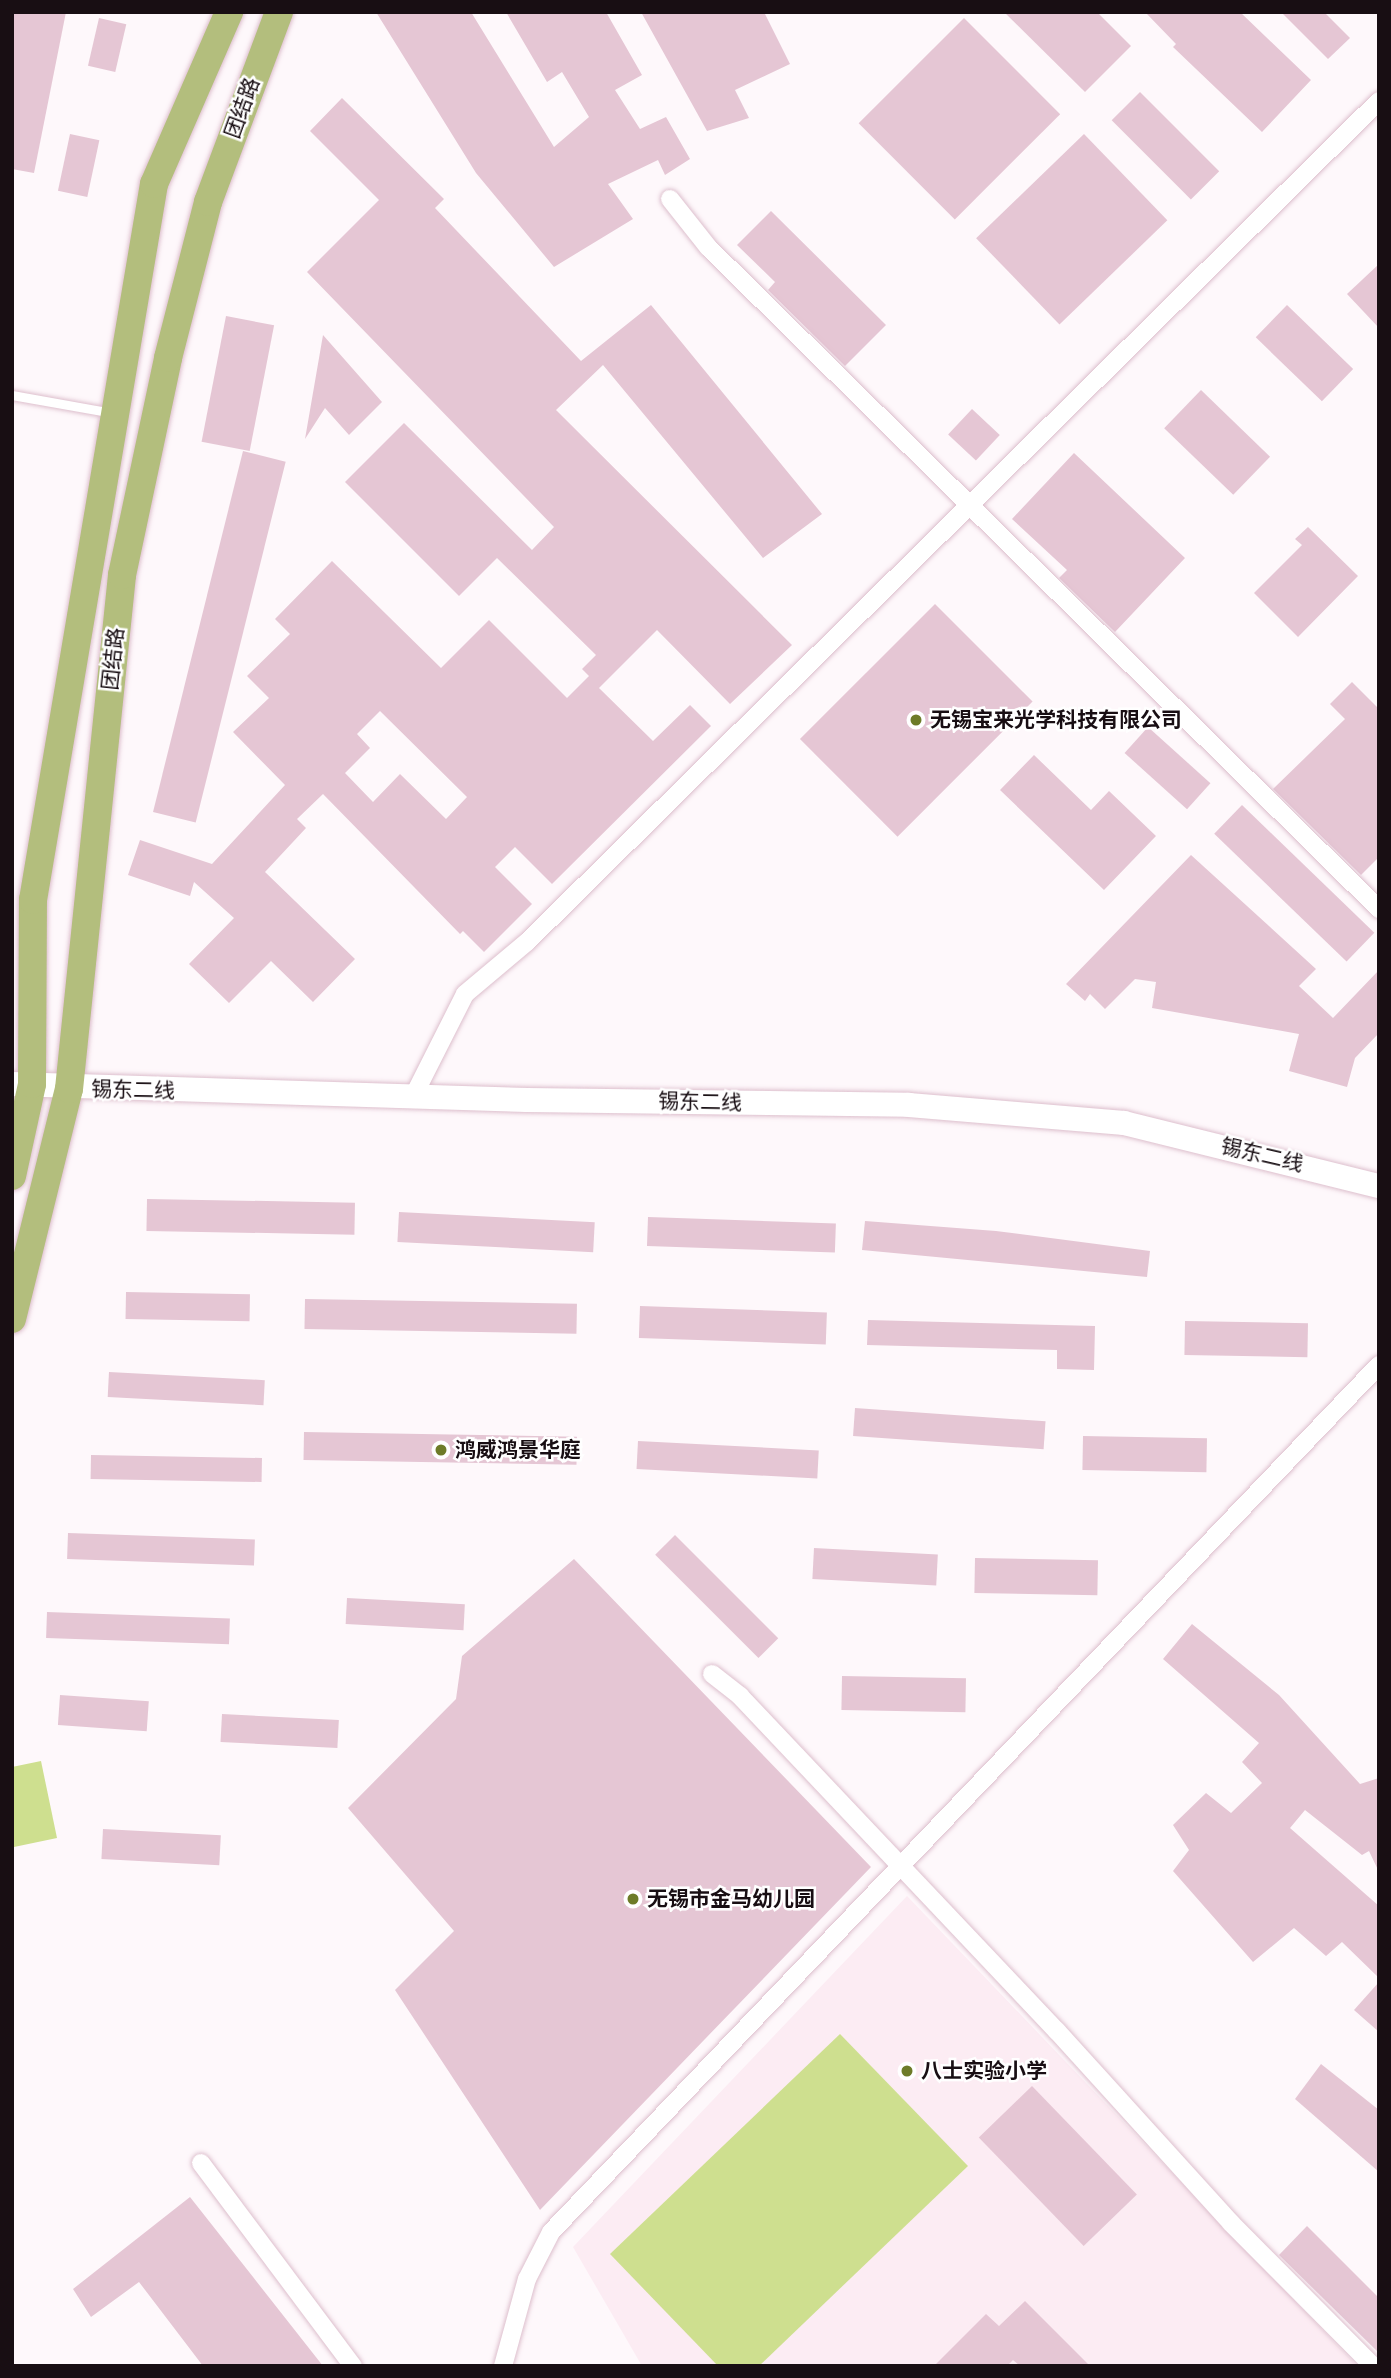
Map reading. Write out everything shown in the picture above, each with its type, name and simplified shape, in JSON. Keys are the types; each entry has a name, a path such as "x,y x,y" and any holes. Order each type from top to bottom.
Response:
{"main road":[{"name":"团结路","path":"12,1176 22,1084 33,900 154,184 229,12"},
{"name":"团结路","path":"12,1319 69,1088 122,575 168,358 208,202 279,12"},
{"name":"锡东二线","path":"22,1084 69,1088 413,1097 909,1104 1124,1123 1379,1186"}],"street":[{"path":"413,1097 465,994 527,942 1379,100"},
{"path":"670,199 708,247 1379,909"},
{"path":"503,2366 527,2279 551,2232 1379,1365"},
{"path":"712,1674 740,1696 899,1868 1057,2031 1231,2224 1373,2366"},
{"path":"201,2164 353,2366"}],"lane":[{"path":"12,395 115,413"}],"shaded area":[{"name":"八士实验小学","path":"907,1896 1357,2366 642,2366 573,2247"}],"green space":[{"path":"41,1761 57,1838 14,1847 12,1767"},
{"path":"840,2034 968,2166 759,2366 718,2366 610,2254"}],"building":[{"path":"12,12 66,12 34,173 12,169"},
{"path":"376,12 471,12 554,147 589,117 562,72 547,82 506,12 606,12 642,75 615,90 640,129 666,117 690,159 665,175 658,160 608,184 633,219 554,267 476,173"},
{"path":"641,12 764,12 790,64 735,90 749,118 707,131"},
{"path":"1004,12 1097,12 1131,46 1085,92"},
{"path":"1145,12 1240,12 1311,80 1262,132 1173,47 1176,44"},
{"path":"1281,12 1324,12 1350,38 1328,59"},
{"path":"99,18 126,24 115,72 88,66"},
{"path":"964,18 1060,114 955,220 859,123"},
{"path":"1140,92 1219,171 1191,199 1112,120"},
{"path":"342,98 444,199 435,208 581,361 651,305 822,514 763,558 603,365 556,410 792,645 730,704 657,630 599,688 653,741 690,705 711,726 552,884 515,847 495,867 532,904 484,952 463,931 460,934 323,794 297,819 306,828 265,872 355,959 313,1002 271,961 229,1003 189,964 234,918 194,882 190,896 128,875 140,840 212,864 285,785 233,732 269,698 247,676 290,634 275,619 332,561 441,668 489,620 567,698 589,676 582,669 596,655 497,558 459,596 345,482 404,423 532,550 554,527 307,272 379,200 310,131","holes":["380,711 467,797 446,819 400,774 373,802 345,773 370,748 357,734"]},
{"path":"70,134 99,140 87,197 58,191"},
{"path":"1084,134 1167,220 1059,325 976,238"},
{"path":"771,211 886,325 845,366 768,290 775,282 737,245"},
{"path":"1379,264 1379,328 1347,294"},
{"path":"1287,305 1353,369 1322,401 1256,337"},
{"path":"226,316 274,325 250,451 202,442"},
{"path":"323,335 382,402 349,435 325,408 305,439"},
{"path":"1201,390 1270,457 1233,495 1164,428"},
{"path":"972,409 1000,435 976,461 948,435"},
{"path":"243,451 286,462 196,823 153,812"},
{"path":"1074,453 1185,558 1115,632 1059,578 1067,570 1012,519"},
{"path":"1308,527 1358,576 1298,637 1254,593 1302,545 1295,539"},
{"name":"无锡宝来光学科技有限公司","path":"935,604 1033,702 898,837 800,739"},
{"path":"1352,682 1379,709 1379,857 1361,875 1273,789 1345,719 1330,704"},
{"path":"1148,727 1210,783 1187,809 1125,753"},
{"path":"1034,755 1091,810 1109,791 1156,836 1104,890 1000,790"},
{"path":"1242,805 1374,933 1347,962 1214,834"},
{"path":"1191,855 1316,969 1299,986 1333,1018 1379,970 1379,1033 1355,1058 1347,1087 1289,1071 1299,1034 1152,1008 1156,982 1135,979 1105,1009 1090,994 1085,1001 1066,984"},
{"path":"147,1199 355,1203 354,1235 146,1231"},
{"path":"399,1212 595,1222 593,1252 397,1242"},
{"path":"648,1217 836,1224 835,1253 647,1246"},
{"path":"865,1221 996,1231 1150,1251 1147,1277 862,1250"},
{"path":"126,1292 250,1294 250,1321 126,1319"},
{"path":"305,1299 577,1304 576,1334 304,1329"},
{"path":"640,1306 827,1313 826,1345 639,1338"},
{"path":"868,1320 1095,1326 1094,1370 1057,1369 1057,1350 867,1345"},
{"path":"1185,1321 1308,1323 1307,1357 1184,1355"},
{"path":"109,1372 265,1380 263,1405 108,1397"},
{"path":"855,1408 1046,1421 1044,1449 853,1436"},
{"name":"鸿威鸿景华庭","path":"304,1432 577,1437 576,1465 304,1460"},
{"path":"1083,1436 1207,1438 1206,1472 1082,1470"},
{"path":"638,1441 819,1450 817,1478 637,1469"},
{"path":"91,1455 262,1458 262,1482 91,1479"},
{"path":"68,1533 255,1540 254,1566 67,1559"},
{"path":"675,1535 778,1638 758,1658 655,1555"},
{"path":"814,1548 938,1554 936,1585 812,1579"},
{"path":"975,1558 1098,1560 1097,1595 974,1593"},
{"name":"无锡市金马幼儿园","path":"574,1559 871,1867 540,2210 395,1990 454,1931 348,1808 456,1699 462,1656"},
{"path":"347,1598 465,1604 463,1630 346,1624"},
{"path":"47,1612 230,1618 229,1644 46,1638"},
{"path":"1192,1624 1279,1695 1360,1784 1379,1778 1379,1872 1369,1851 1362,1855 1305,1810 1290,1828 1379,1906 1379,1978 1342,1942 1326,1956 1294,1928 1253,1962 1173,1871 1189,1850 1173,1825 1206,1793 1231,1813 1262,1783 1242,1762 1259,1743 1163,1659"},
{"path":"842,1676 966,1678 965,1712 841,1710"},
{"path":"60,1695 149,1701 147,1731 58,1725"},
{"path":"222,1714 339,1720 337,1748 221,1742"},
{"path":"103,1829 221,1835 219,1865 101,1859"},
{"path":"1379,1982 1379,2032 1354,2010"},
{"path":"1321,2064 1379,2110 1379,2172 1295,2099"},
{"path":"1032,2086 1137,2195 1084,2246 979,2137"},
{"path":"190,2197 323,2366 203,2366 139,2282 91,2317 73,2289"},
{"path":"1307,2226 1379,2298 1379,2353 1279,2255"},
{"path":"1025,2301 1090,2366 1020,2366 1013,2360 1007,2366 934,2366 986,2314 999,2326"}],"place":[{"name":"无锡宝来光学科技有限公司","path":"916,720"},
{"name":"鸿威鸿景华庭","path":"441,1450"},
{"name":"无锡市金马幼儿园","path":"633,1899"},
{"name":"八士实验小学","path":"907,2071"}]}
